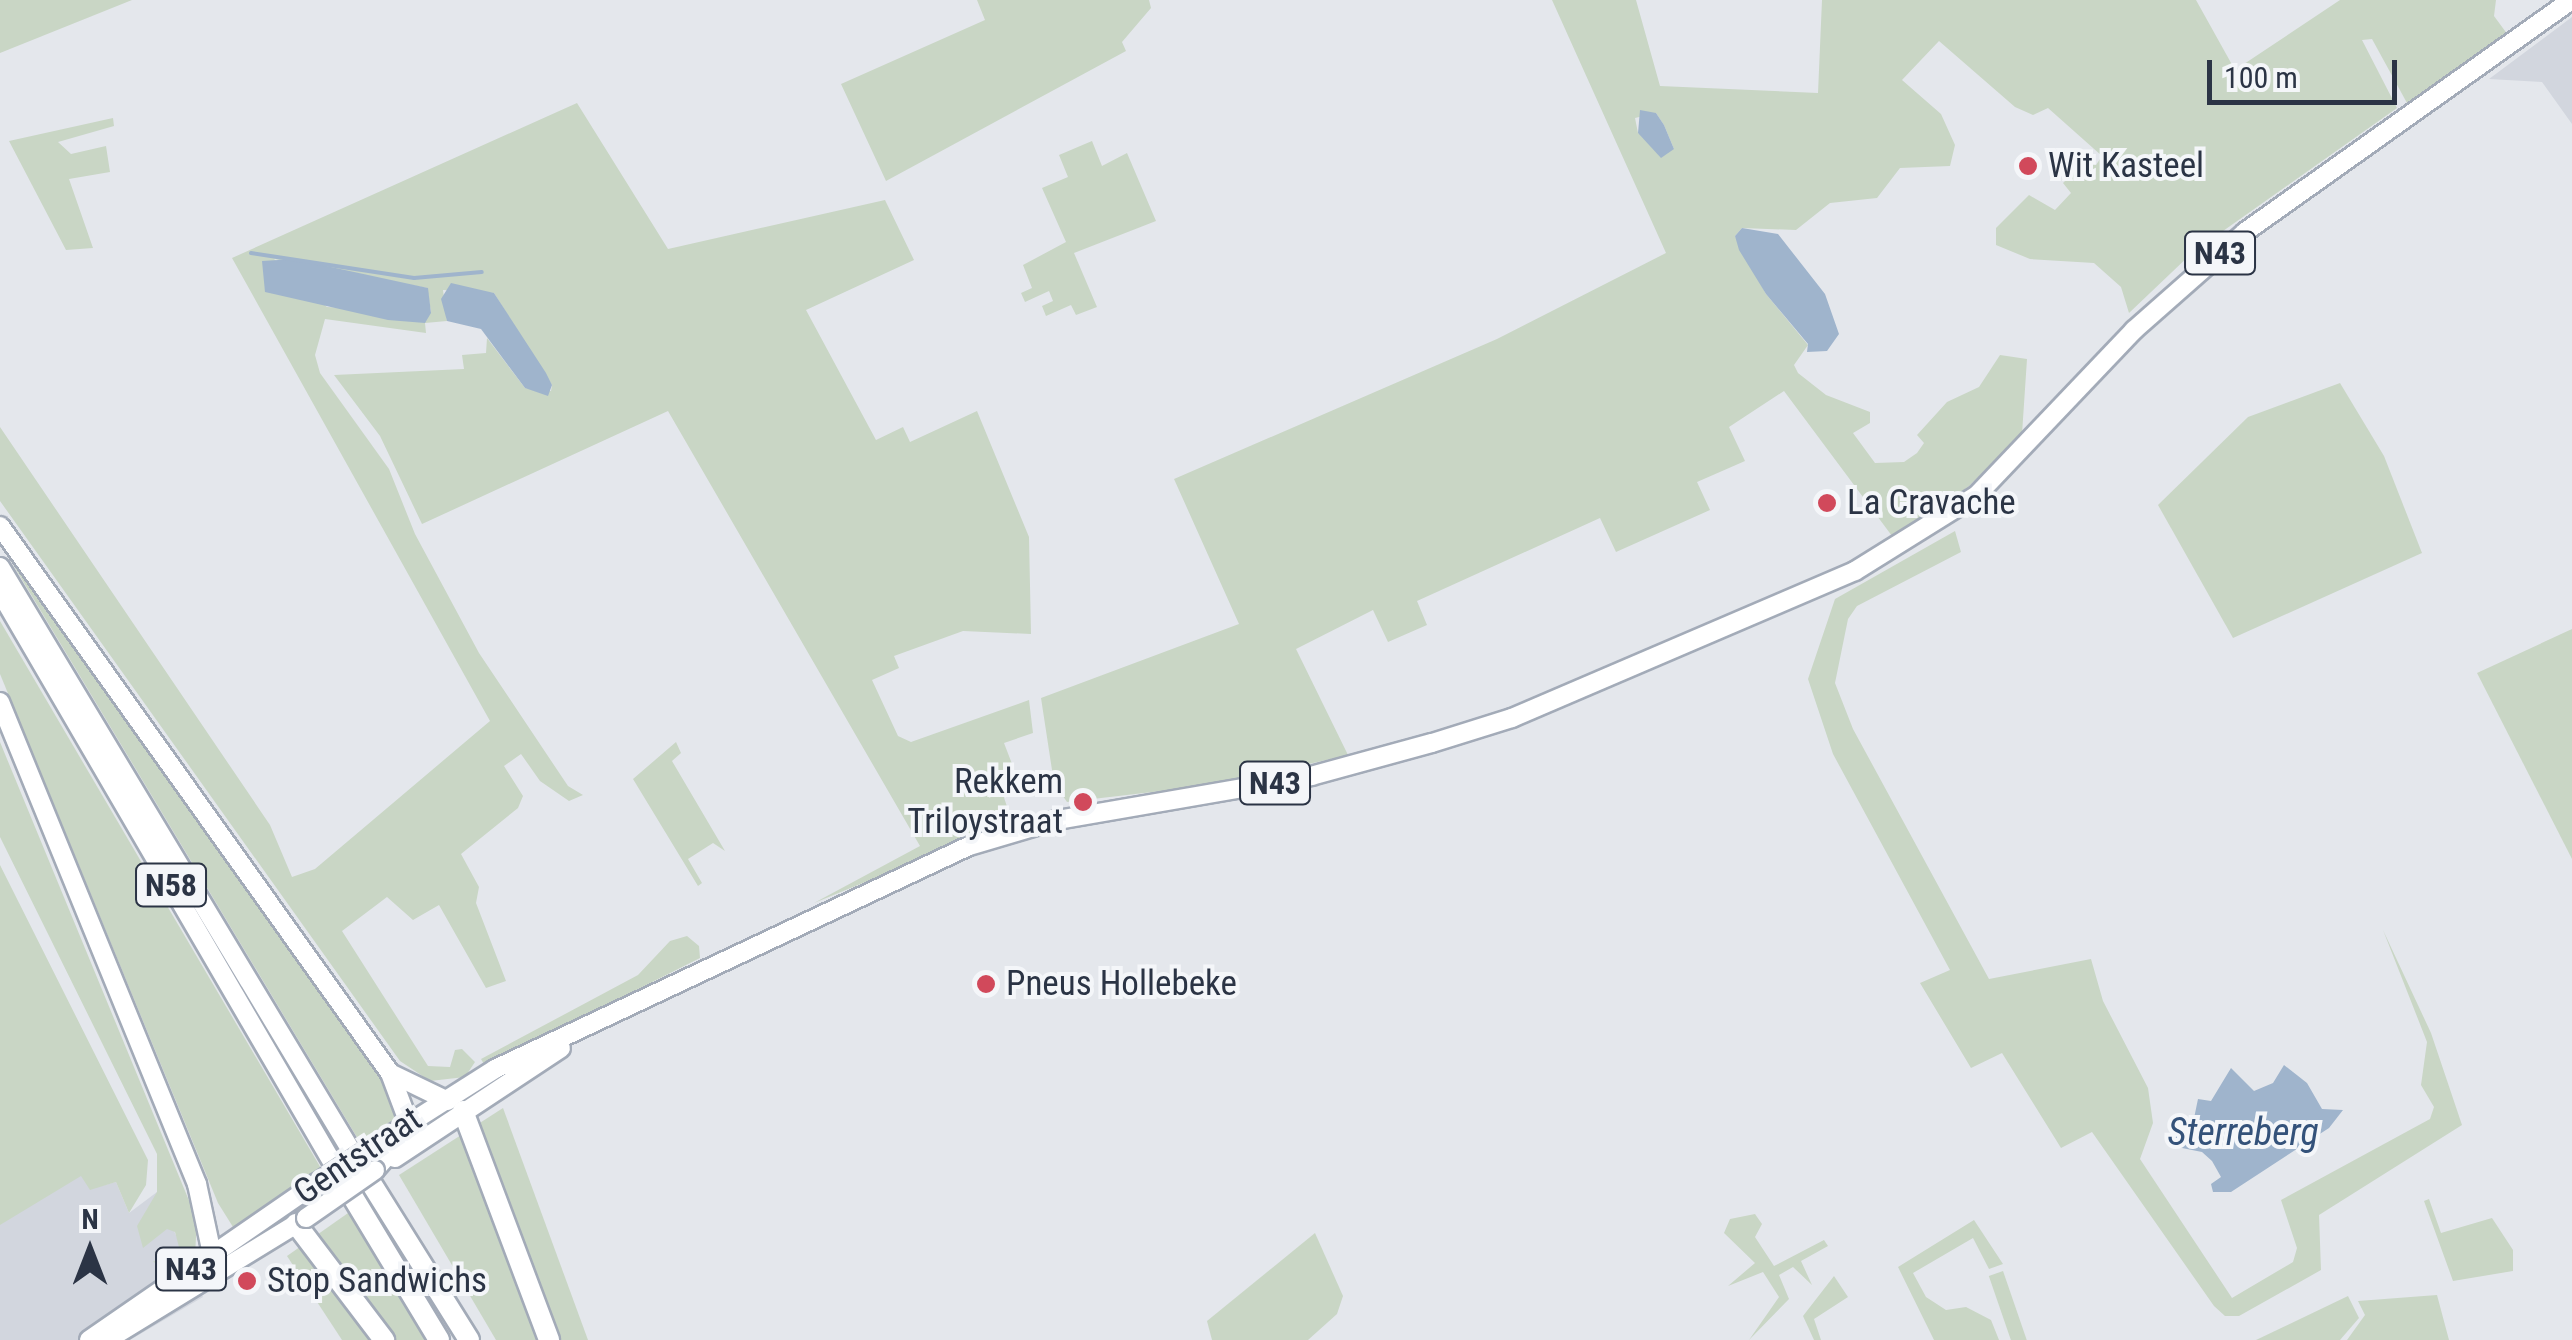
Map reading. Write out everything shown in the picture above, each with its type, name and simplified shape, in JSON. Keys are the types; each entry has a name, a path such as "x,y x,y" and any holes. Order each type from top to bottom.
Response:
{"highway":[{"path":"464,1110 549,1340"},
{"name":"N58","path":"368,1169 468,1340"},
{"name":"N58","path":"342,1179 439,1340"},
{"path":"299,1212 384,1340"}],"main road":[{"name":"N43","path":"107,1340 264,1243 299,1212 368,1169 404,1135 464,1110 642,998 970,846 1057,820 1278,782 1432,743 1529,710 1856,571 1978,495 2118,345 2245,232 2572,0"},
{"name":"N58","path":"0,526 390,1072 464,1110"},
{"name":"N58","path":"0,567 368,1169"},
{"name":"N58","path":"0,592 342,1179"},
{"name":"N58","path":"0,702 197,1184 236,1240"},
{"name":"Gentstraat","path":"89,1340 212,1254 299,1212 316,1183 404,1135 443,1098 642,998"},
{"path":"390,1072 404,1135"},
{"path":"197,1184 212,1254"},
{"path":"236,1240 264,1243"}],"shaded area":[{"path":"2572,17 2572,124 2542,82 2489,79"},
{"path":"82,1172 90,1189 116,1182 129,1213 157,1192 203,1297 130,1340 0,1340 0,1223"}],"green space":[{"path":"0,0 132,0 0,53"},
{"path":"977,0 1149,0 1151,8 1122,42 1126,51 886,181 841,84 985,20"},
{"path":"1552,0 1636,0 1660,86 1818,93 1822,0 2196,0 2235,70 2340,0 2496,0 2494,16 2508,35 2407,103 2372,39 2362,40 2397,108 2192,253 2129,313 2121,287 2094,263 2030,259 1996,245 1996,228 2029,195 2055,210 2071,193 2063,183 2083,163 2096,165 2102,156 2048,108 2033,115 2015,107 1939,41 1902,80 1941,114 1955,145 1950,166 1900,168 1877,198 1830,203 1796,230 1742,228 1735,236 1766,294 1808,345 1794,365 1798,373 1826,395 1870,412 1870,423 1853,433 1875,463 1904,462 1917,453 1924,443 1917,435 1947,402 1979,387 2000,355 2027,359 2022,434 1969,486 1895,540 1784,391 1729,427 1745,461 1697,482 1710,510 1616,552 1600,518 1417,601 1427,625 1388,642 1373,610 1296,649 1348,755 1221,784 1067,802 1054,783 1041,698 1239,624 1174,479 1497,339 1666,253","holes":["1656,113 1674,149 1638,133 1635,118"]},
{"path":"577,103 668,249 885,200 914,260 806,310 876,440 903,427 910,442 977,411 1029,537 1031,634 963,631 894,656 899,668 872,680 898,736 911,742 1029,700 1033,733 1004,743 1014,769 997,776 1012,822 814,903 920,846 668,411 422,524 380,436 334,375 464,369 462,355 486,353 487,338 525,388 551,391 552,385 494,293 443,290 447,321 425,323 426,333 325,319 315,355 320,373 389,469 415,534 479,653 568,786 583,795 569,801 540,781 521,754 504,766 523,796 518,808 461,854 479,887 476,903 506,981 486,988 439,905 413,920 387,897 342,931 428,1066 450,1067 455,1050 462,1049 475,1062 465,1077 430,1081 400,1061 0,501 0,427 270,825 292,877 315,869 490,721 232,258","holes":["274,259 427,288 431,312 327,307"]},
{"path":"113,118 114,126 58,142 71,154 106,146 110,172 69,179 93,248 66,250 9,141"},
{"path":"1092,141 1102,166 1127,153 1156,221 1074,253 1097,307 1076,315 1071,305 1046,316 1042,306 1053,301 1049,291 1025,302 1021,293 1032,288 1023,265 1066,242 1042,188 1068,177 1059,155"},
{"path":"2340,383 2384,456 2422,553 2233,638 2158,505 2248,417"},
{"path":"1955,531 1961,552 1857,606 1848,619 1835,683 1853,729 1989,979 2091,959 2103,1001 2148,1088 2153,1123 2140,1159 2232,1298 2293,1262 2297,1248 2281,1200 2430,1119 2434,1107 2421,1085 2427,1042 2383,930 2431,1033 2462,1125 2319,1215 2321,1270 2239,1316 2225,1316 2214,1306 2092,1132 2061,1148 2002,1053 1971,1068 1920,983 1950,970 1833,754 1808,679 1835,599"},
{"path":"0,543 387,1080 401,1110 396,1121 361,1144"},
{"path":"0,621 322,1170 243,1224 233,1227 218,1203 0,674"},
{"path":"2572,629 2572,859 2477,673"},
{"path":"0,742 197,1220 195,1255 166,1275 153,1261 168,1261 180,1251 175,1232 167,1229 143,1248 137,1226 157,1192 157,1154 0,837"},
{"path":"676,742 681,753 672,761 725,851 713,843 688,859 702,883 698,886 633,779"},
{"path":"0,865 148,1160 146,1185 129,1213 116,1182 90,1190 81,1176 0,1225"},
{"path":"687,936 699,946 700,958 485,1066 481,1059 638,975 670,941"},
{"path":"503,1108 588,1340 496,1340 399,1175"},
{"path":"2429,1199 2441,1233 2492,1218 2513,1250 2513,1271 2453,1281 2424,1201"},
{"path":"358,1206 439,1340 342,1340 287,1256"},
{"path":"1755,1214 1762,1224 1755,1237 1774,1266 1824,1240 1828,1246 1801,1261 1812,1285 1793,1267 1779,1275 1789,1299 1749,1340 1779,1297 1763,1272 1728,1286 1755,1263 1724,1233 1730,1219"},
{"path":"1974,1220 2003,1264 1989,1269 1973,1238 1913,1273 1926,1297 1946,1310 1966,1307 1991,1320 1999,1340 1934,1340 1898,1267"},
{"path":"1315,1233 1343,1296 1337,1314 1308,1340 1212,1340 1207,1321"},
{"path":"2003,1271 2027,1340 2011,1340 1989,1276"},
{"path":"1834,1276 1848,1297 1814,1319 1821,1340 1814,1340 1803,1316"},
{"path":"2437,1295 2449,1340 2347,1340 2365,1315 2358,1301"},
{"path":"2348,1296 2359,1318 2340,1340 2256,1340"}],"water":[{"path":"1640,110 1656,113 1664,125 1674,149 1661,158 1638,133"},
{"path":"1742,228 1778,234 1825,294 1839,334 1827,351 1807,352 1808,344 1766,294 1739,250 1735,236"},
{"path":"294,259 428,288 431,313 425,323 388,320 265,292 262,261"},
{"path":"451,283 494,293 546,373 552,385 548,396 525,388 481,329 447,321 441,299"},
{"name":"Sterreberg","path":"2284,1065 2307,1083 2322,1109 2343,1110 2329,1128 2231,1192 2213,1192 2211,1184 2221,1177 2212,1161 2202,1152 2172,1146 2177,1134 2193,1123 2198,1099 2211,1101 2231,1068 2254,1091 2273,1083"}],"waterway":[{"path":"251,253 414,278 482,272"}],"place":[{"name":"Wit Kasteel","path":"2028,166"},
{"name":"La Cravache","path":"1827,503"},
{"name":"Rekkem Triloystraat","path":"1083,802"},
{"name":"Pneus Hollebeke","path":"986,984"},
{"name":"Stop Sandwichs","path":"247,1281"}]}
